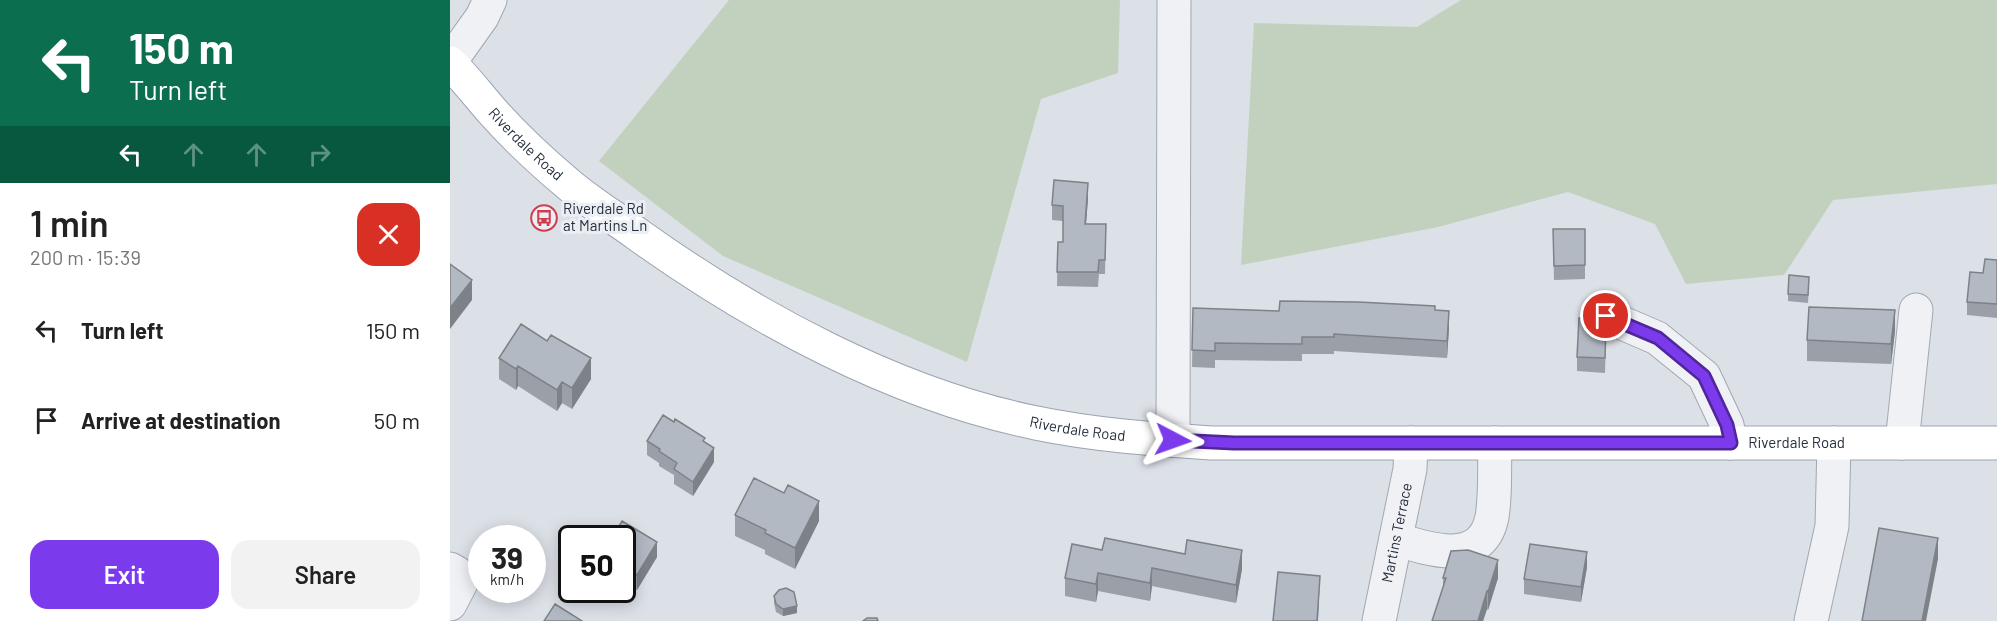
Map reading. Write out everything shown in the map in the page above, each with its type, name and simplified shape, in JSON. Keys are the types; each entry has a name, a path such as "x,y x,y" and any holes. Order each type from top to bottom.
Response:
{"main road":[{"name":"Riverdale Road","path":"450,63 531,151 569,185 721,292 805,338 916,387 1034,423 1122,437 1223,443 1997,443"}],"street":[{"path":"450,63 482,17 490,0"},
{"path":"1173,440 1174,0"},
{"path":"1902,443 1916,310"},
{"path":"1606,316 1658,338 1704,376 1727,425 1731,443"},
{"name":"Martins Terrace","path":"1379,621 1410,469 1411,443"},
{"path":"1395,539 1422,548 1452,551 1471,548 1478,544 1492,518 1495,443"},
{"path":"1811,621 1832,526 1834,443"},
{"path":"450,569 457,573 462,581 450,604"}],"green space":[{"path":"729,0 1120,0 1118,73 1041,99 967,362 723,256 599,161"},
{"path":"1461,0 1997,0 1997,184 1833,200 1784,275 1686,284 1655,224 1568,192 1438,227 1241,265 1254,23 1417,27"}],"building":[{"path":"1054,180 1088,183 1085,224 1106,224 1105,260 1099,260 1098,272 1057,272 1058,242 1063,242 1063,206 1052,205"},
{"path":"1553,229 1585,229 1585,265 1554,266"},
{"path":"1985,259 1997,260 1997,304 1967,302 1970,272 1983,273"},
{"path":"450,264 472,280 450,308"},
{"path":"1789,275 1809,277 1808,295 1788,294"},
{"path":"1280,301 1435,306 1435,310 1449,311 1447,341 1334,334 1334,337 1302,337 1302,344 1215,343 1215,351 1192,350 1193,308 1279,311"},
{"path":"1809,307 1895,310 1891,344 1807,340"},
{"path":"1579,318 1606,322 1605,358 1577,357"},
{"path":"521,324 547,341 551,335 591,358 572,388 562,382 557,390 518,366 516,369 499,358"},
{"path":"663,415 674,422 675,419 705,438 703,441 714,448 693,482 674,469 677,463 647,441"},
{"path":"754,478 784,493 788,485 819,501 795,548 735,515"},
{"path":"1879,528 1938,538 1922,621 1862,621"},
{"path":"636,529 657,542 636,574"},
{"path":"1105,538 1185,554 1187,540 1242,550 1236,585 1152,568 1150,583 1098,573 1096,584 1065,578 1072,544 1102,550"},
{"path":"1530,544 1587,552 1581,587 1524,579"},
{"path":"1468,550 1498,560 1478,621 1432,621 1446,578 1443,578 1451,551"},
{"path":"1278,572 1320,576 1317,621 1273,621"},
{"path":"786,588 794,592 797,606 783,609 776,604 774,596 779,590"},
{"path":"555,604 582,621 544,621"},
{"path":"867,618 877,618 878,621 863,621"}],"place":[{"name":"Riverdale Rd at Martins Ln","path":"544,218"}],"route":[{"path":"1173,440 1211,443 1731,443 1727,425 1704,376 1658,338 1606,316"}]}
